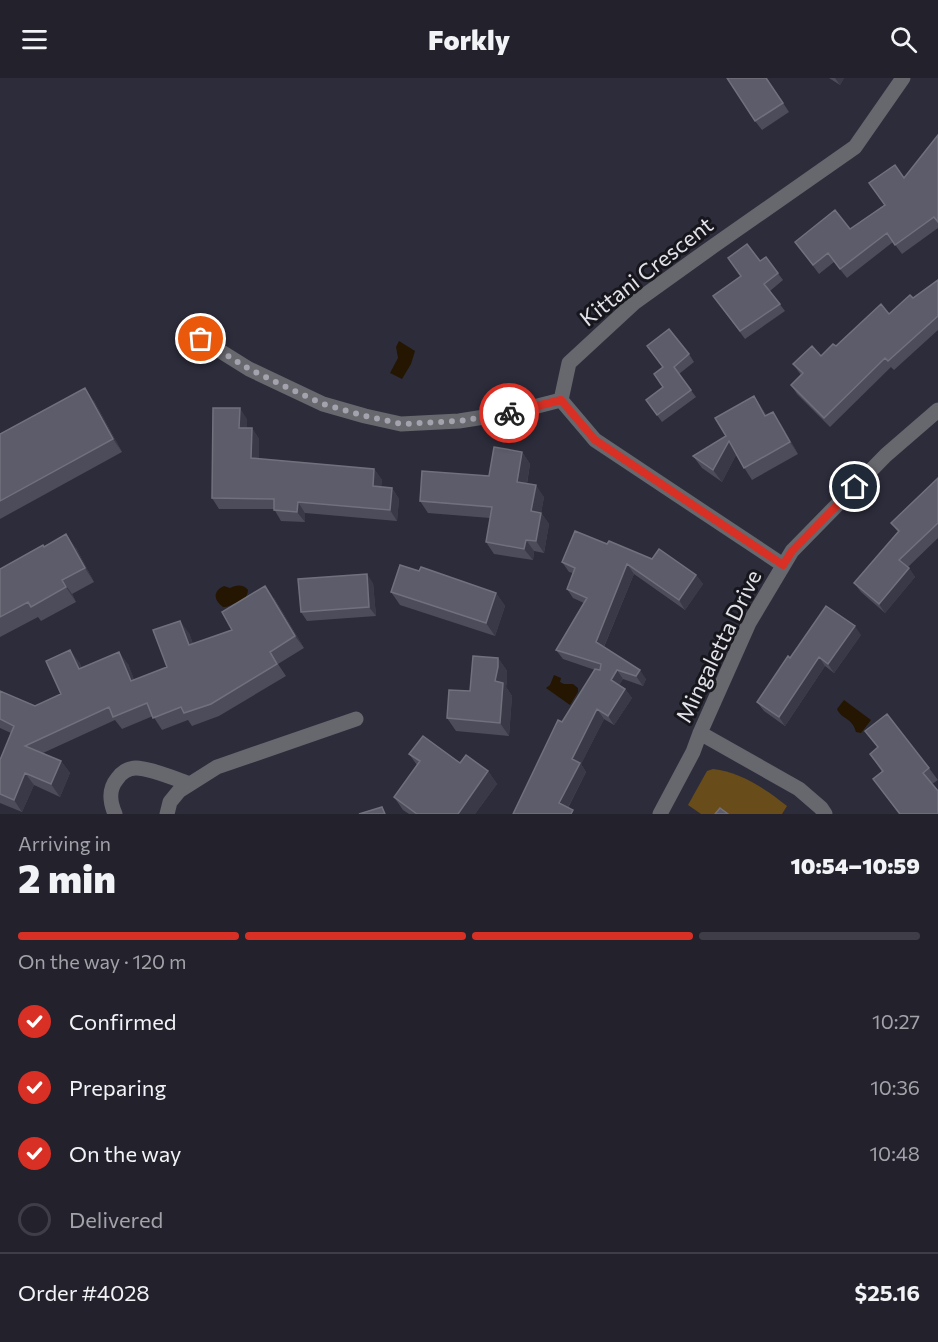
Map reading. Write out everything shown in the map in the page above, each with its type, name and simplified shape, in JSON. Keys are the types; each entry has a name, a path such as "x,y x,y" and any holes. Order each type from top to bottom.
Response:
{"street":[{"name":"Kittani Crescent","path":"561,400 569,363 634,303 855,147 903,78"},
{"path":"185,328 249,369 323,404 402,424 459,421 561,400 595,440 783,565"},
{"name":"Mingaletta Drive","path":"660,814 693,752 749,624 792,551 886,455 938,410"},
{"path":"167,814 171,802 179,791 217,767 356,719"},
{"path":"700,733 799,789 825,814"},
{"path":"115,814 110,801 113,783 122,772 135,768 160,773 190,784"}],"shaded area":[{"path":"399,341 415,351 411,364 402,379 390,373 398,358 396,347"},
{"path":"224,586 230,588 242,586 248,590 247,595 236,603 223,607 216,599 216,593"},
{"path":"554,675 561,678 560,682 573,684 578,688 570,705 546,688 550,685"},
{"path":"844,700 871,720 861,733 856,732 852,724 837,709"},
{"path":"713,769 752,782 787,806 782,814 701,814 688,805 707,771"}],"building":[{"path":"727,78 766,78 783,103 755,121"},
{"path":"938,135 938,222 934,217 895,245 887,233 840,269 828,253 813,265 795,242 835,210 850,229 885,205 869,183 895,165 904,178"},
{"path":"747,244 760,261 766,257 778,273 764,284 780,304 740,331 713,296 741,276 728,258"},
{"path":"938,280 938,316 888,361 885,358 824,418 791,385 803,373 793,364 812,346 821,356 833,344 836,346 881,304 889,314 910,295 913,298"},
{"path":"669,329 689,354 674,367 691,390 657,415 646,400 663,387 654,374 663,367 647,346"},
{"path":"85,388 113,439 0,501 0,434"},
{"path":"754,396 765,416 773,412 790,442 744,468 729,441 713,470 693,456 726,436 715,418"},
{"path":"213,408 240,408 239,428 252,428 251,458 374,469 373,486 392,488 390,510 298,502 297,512 274,510 274,499 212,498"},
{"path":"494,447 522,452 517,482 536,485 531,511 541,513 536,541 526,540 524,549 486,542 492,507 420,501 422,471 489,476"},
{"path":"938,478 938,523 899,560 909,568 879,604 854,583 899,531 891,523"},
{"path":"575,531 607,544 609,541 652,559 659,549 696,575 679,600 627,564 596,642 640,670 636,676 617,670 611,680 625,689 608,716 597,709 572,759 580,763 559,803 573,810 571,814 513,814 558,720 562,722 595,669 600,670 601,664 556,650 587,598 567,589 575,568 562,562"},
{"path":"66,534 85,568 62,580 66,587 31,607 28,602 0,617 0,569"},
{"path":"400,565 419,571 421,567 496,593 486,623 391,592"},
{"path":"367,574 369,607 301,612 298,579"},
{"path":"265,586 295,636 270,652 277,664 211,704 184,713 181,707 153,718 147,703 113,717 109,707 25,746 61,761 51,784 25,773 14,800 0,794 0,760 14,726 0,719 0,691 35,706 61,694 46,661 70,650 79,669 119,652 131,681 167,667 153,630 180,621 189,645 232,630 222,612"},
{"path":"826,606 855,626 828,664 819,657 779,717 757,702"},
{"path":"473,656 498,658 495,681 503,683 500,723 447,718 449,690 470,691"},
{"path":"887,714 929,768 923,773 938,791 938,814 900,814 873,779 883,771 870,754 878,747 865,731"},
{"path":"423,736 460,763 466,755 488,771 458,814 417,814 394,797 420,761 409,754"},
{"path":"382,807 385,814 359,814"},
{"path":"720,808 728,814 715,814"}],"way so far":[{"path":"201,339 249,369 286,387 323,404 365,416 402,424 459,421 509,413"}],"route":[{"path":"509,413 561,400 595,440 783,565 792,551 855,487"}]}
